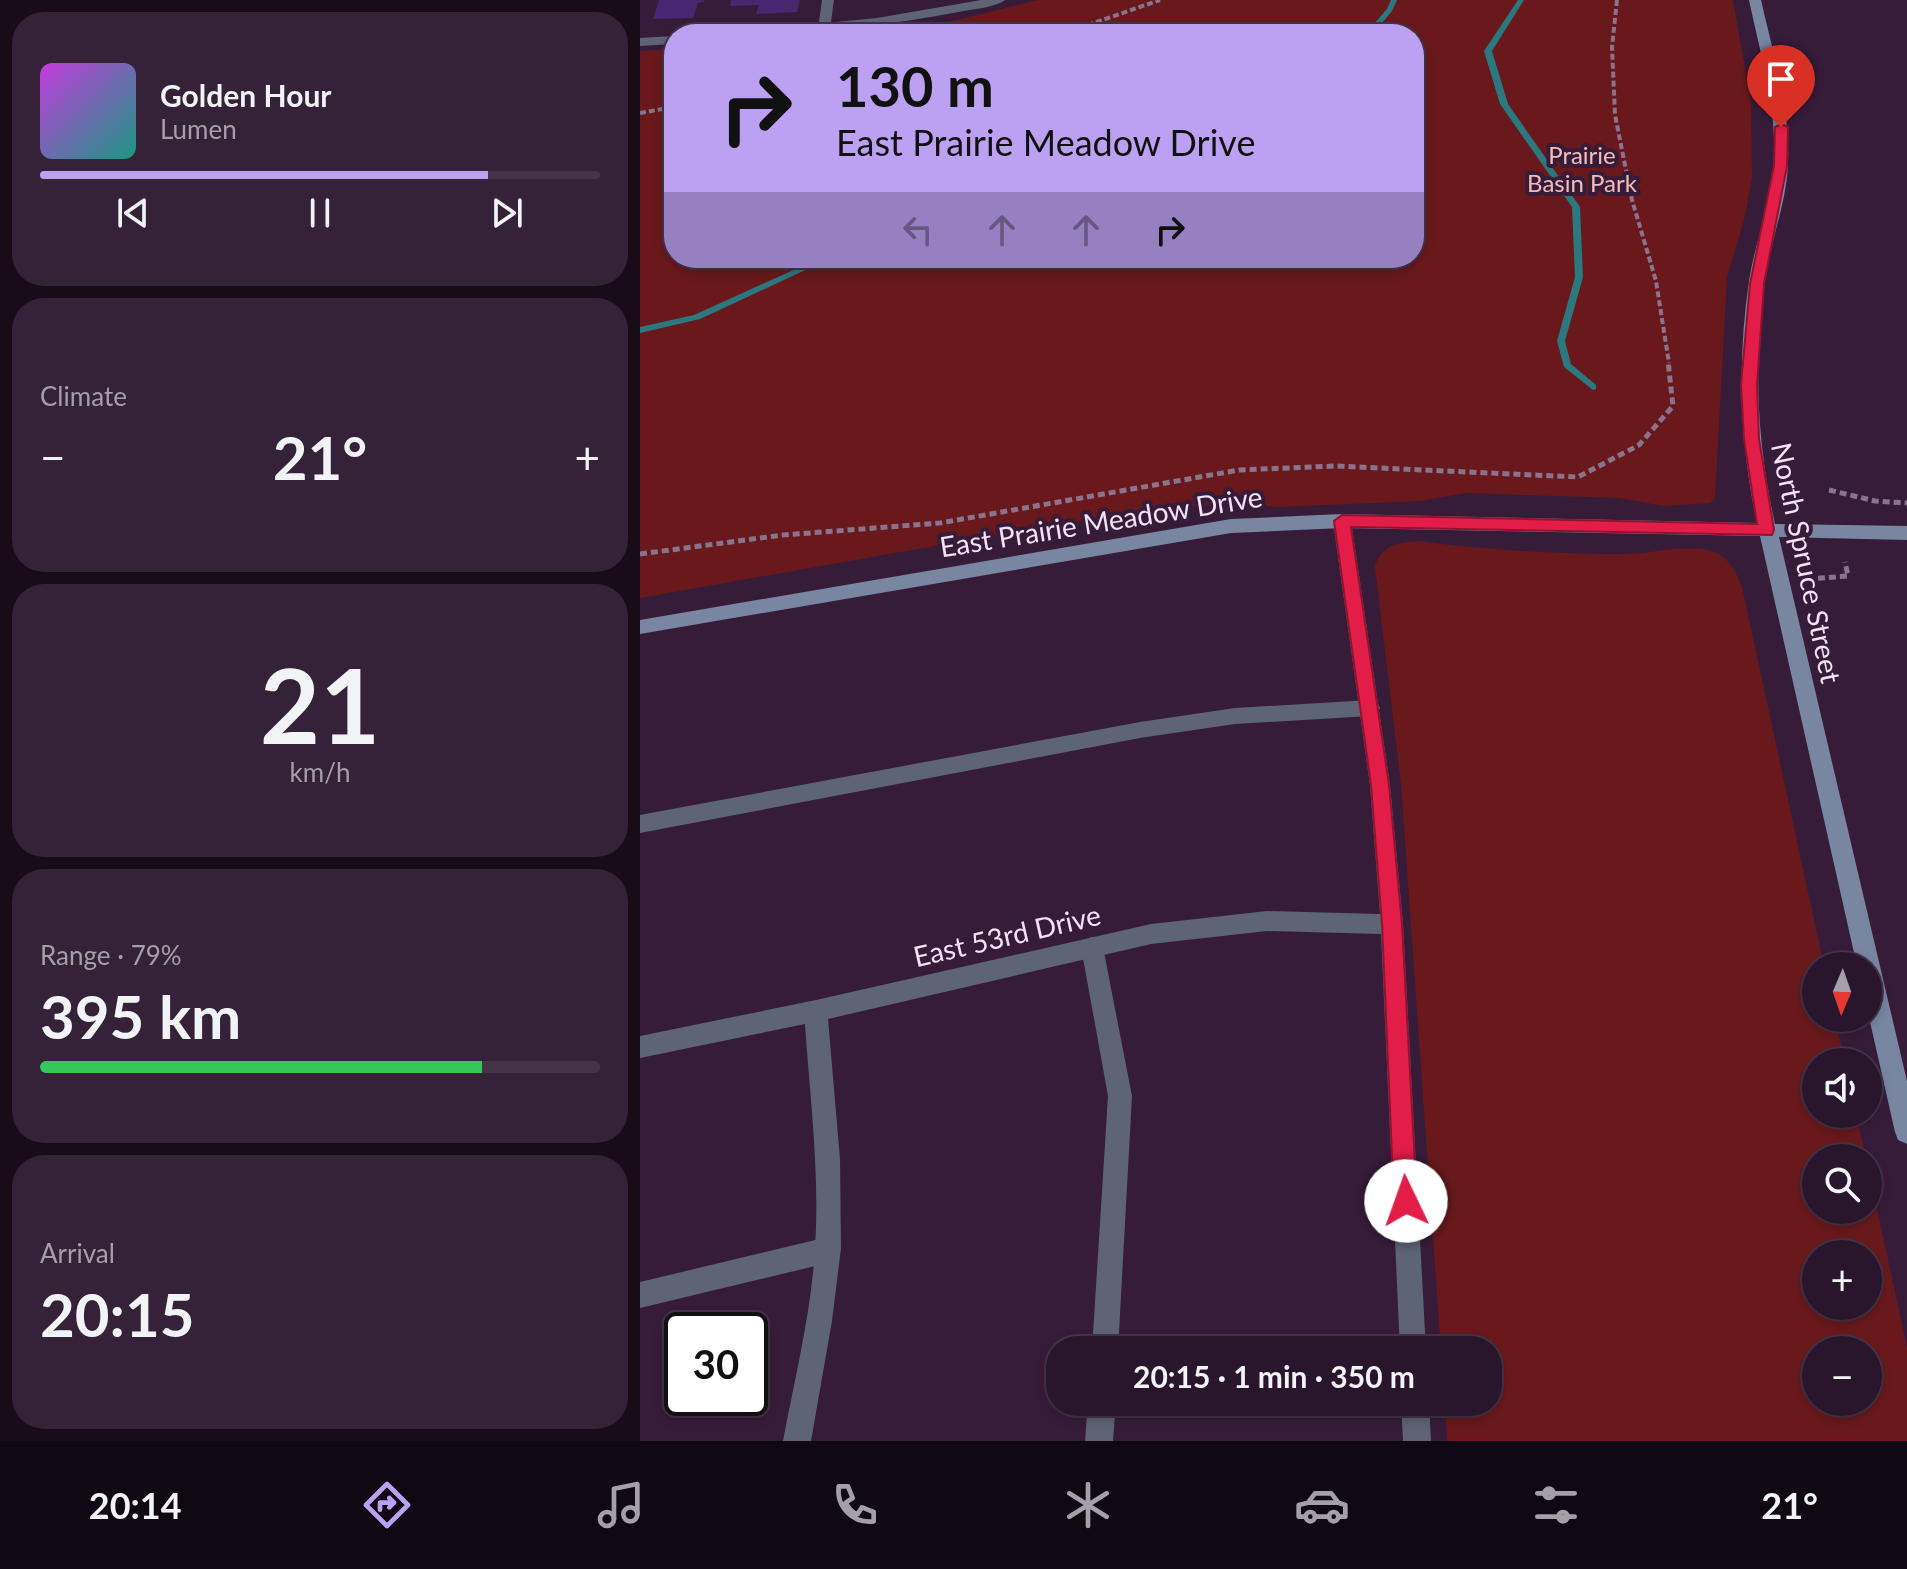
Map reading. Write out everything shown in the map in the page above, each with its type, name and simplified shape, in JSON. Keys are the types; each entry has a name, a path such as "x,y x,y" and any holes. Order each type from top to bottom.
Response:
{"street":[{"path":"825,24 828,0"},
{"path":"862,24 937,14 999,0"},
{"name":"North Spruce Street","path":"1755,0 1781,127 1781,166 1757,284 1749,385 1751,439 1766,530 1907,1132"},
{"path":"640,42 664,41"},
{"path":"1342,521 1370,708 1392,924 1412,1336"},
{"name":"East Prairie Meadow Drive","path":"640,627 1231,526 1342,521 1907,533"},
{"path":"640,824 1140,730 1235,716 1370,708"},
{"name":"East 53rd Drive","path":"640,1047 816,1011 1151,934 1267,921 1392,924"},
{"path":"1092,947 1120,1096 1106,1336"},
{"path":"797,1441 819,1322 828,1250 829,1186 816,1011"},
{"path":"640,1295 828,1250"},
{"path":"1099,1441 1101,1416"},
{"path":"1416,1416 1417,1441"}],"path":[{"path":"1091,24 1160,0"},
{"path":"640,554 783,535 940,523 1239,470 1336,466 1578,477 1618,458 1653,432 1673,406 1673,391 1656,281 1632,200 1615,115 1612,47 1617,0"},
{"path":"640,113 664,109"},
{"path":"1829,490 1875,501 1907,503"},
{"path":"1805,579 1848,576 1845,562"}],"green space":[{"name":"Prairie Basin Park","path":"1038,0 1733,0 1751,103 1752,178 1744,220 1727,277 1715,498 1710,503 1664,506 1619,498 1466,493 1420,501 1277,507 1225,503 1121,515 640,598 640,51 664,50 664,268 1424,268 1424,24 930,24"},
{"path":"1420,541 1498,550 1630,554 1701,549 1722,556 1734,570 1742,587 1821,952 1802,952 1802,1032 1838,1032 1842,1048 1802,1048 1802,1128 1859,1128 1863,1144 1802,1144 1802,1224 1880,1224 1907,1347 1907,1441 1447,1441 1446,1416 1502,1416 1502,1336 1440,1336 1401,784 1375,567 1386,549"}],"building":[{"path":"659,0 704,2 698,3 693,18 653,19"},
{"path":"731,0 800,0 797,12 756,14 759,5 730,6"}],"waterway":[{"path":"1378,24 1394,0"},
{"path":"1521,0 1488,51 1504,104 1576,207 1579,277 1561,341 1567,365 1593,387"},
{"path":"640,330 697,317 805,268"}],"route":[{"path":"1406,1201 1392,924 1380,785 1342,521 1766,530 1751,439 1751,331 1763,247 1781,166 1781,127"}]}
